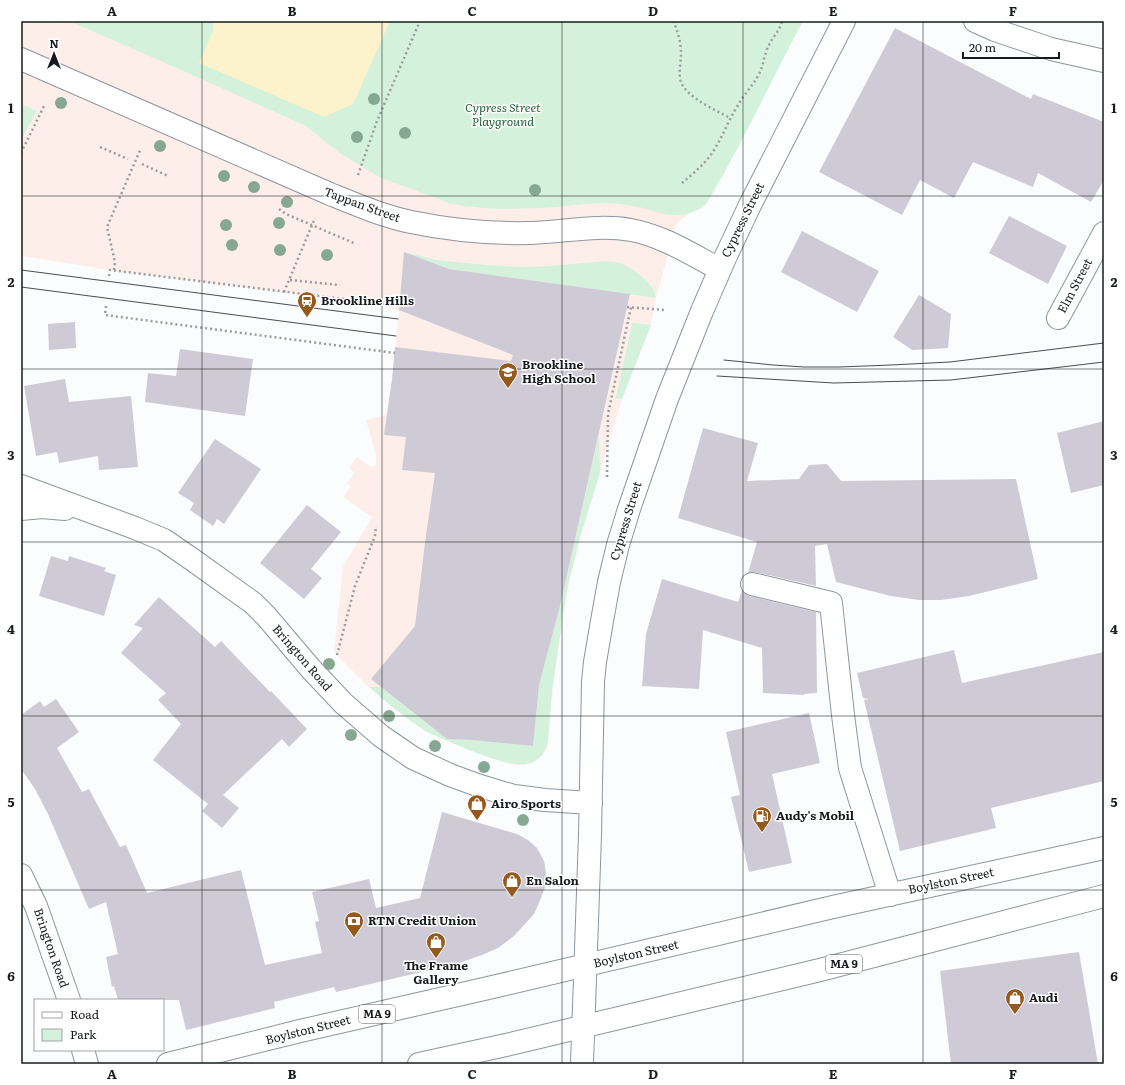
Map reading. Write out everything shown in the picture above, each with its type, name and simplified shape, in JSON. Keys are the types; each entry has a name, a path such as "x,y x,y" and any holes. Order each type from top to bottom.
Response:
{"main road":[{"name":"Cypress Street","path":"582,1064 591,803 593,682 597,648 609,582 629,509 667,400 719,269 844,21"},
{"path":"975,21 995,30 1051,49 1104,61"},
{"name":"Tappan Street","path":"21,59 330,194 386,215 410,222 432,226 487,232 532,233 599,228 629,230 646,234 674,245 719,269"},
{"name":"Elm Street","path":"1058,318 1104,232"},
{"name":"Brington Road","path":"21,486 164,540 193,560 253,603 336,696 369,727 414,758 477,786 514,796 591,803"},
{"path":"21,508 42,506 100,515"},
{"path":"752,584 831,603 850,768 881,871 890,895"},
{"name":"Boylston Street","path":"168,1064 300,1031 586,965 890,895 1104,848"},
{"name":"Brington Road","path":"21,875 36,906 69,999"},
{"name":"MA 9","path":"419,1064 820,970 1104,896"},
{"path":"83,1051 87,1064"}],"path":[{"path":"357,178 377,121 420,21"},
{"path":"673,21 680,44 680,73 682,82 690,94 699,101 730,118"},
{"path":"682,183 710,156 715,149 730,118 759,75 766,50 778,31 782,21"},
{"path":"21,153 44,106"},
{"path":"100,147 128,159"},
{"path":"114,270 115,262 107,226 141,148"},
{"path":"142,164 168,176"},
{"path":"279,209 286,214 356,244"},
{"path":"284,292 313,226"},
{"path":"109,276 110,270 114,270 384,304"},
{"path":"290,280 340,285"},
{"path":"106,306 105,315 395,353"},
{"path":"627,307 665,310"},
{"path":"607,477 608,414 631,307"},
{"path":"336,660 355,586 374,536 376,526"}],"shaded area":[{"name":"Brookline High School","path":"21,21 803,21 744,135 706,204 700,209 689,213 676,224 656,298 651,325 622,399 581,534 563,614 552,692 547,749 539,758 527,764 511,764 478,753 425,731 369,687 334,651 343,567 372,517 343,497 351,486 347,483 355,472 349,468 357,457 371,467 375,466 376,463 376,455 366,420 386,415 392,380 399,311 384,305 110,270 21,256"}],"green space":[{"name":"Cypress Street Playground","path":"69,21 803,21 744,136 706,204 694,211 677,215 665,214 630,205 609,203 544,208 500,209 472,207 443,202 447,202 381,178 338,152 306,126"},
{"path":"21,104 37,111 21,140"},
{"path":"404,252 436,260 521,267 606,261 621,263 635,271 647,281 654,290 656,298 449,269"},
{"path":"632,323 651,325 622,399 616,398"},
{"path":"599,434 600,473 581,534 569,582 552,692 548,741 544,753 531,763 509,763 473,751 426,731 402,715 369,687 381,687 447,739 533,746 539,685 560,606"}],"sand":[{"path":"213,21 390,21 353,104 324,117 199,63 213,31"}],"building":[{"path":"895,28 1031,99 1033,94 1104,122 1104,180 1091,202 1038,173 1033,187 973,162 954,198 920,180 902,215 819,172"},
{"path":"1009,216 1067,246 1048,284 989,253"},
{"path":"802,231 879,271 857,312 781,272"},
{"path":"404,252 449,269 630,294 560,606 539,685 533,746 447,739 371,679 415,626 435,473 402,470 406,437 384,435 395,347 511,361 513,355 399,310"},
{"path":"919,295 951,314 948,348 912,350 893,337"},
{"path":"75,322 76,348 49,350 48,324"},
{"path":"180,349 253,359 245,416 145,402 148,373 176,376"},
{"path":"65,379 69,402 131,396 138,467 99,470 98,456 59,463 57,452 36,456 24,386"},
{"path":"1104,421 1104,485 1071,493 1057,433"},
{"path":"703,428 758,443 747,481 799,479 809,465 827,464 841,481 1016,479 1038,579 969,596 941,600 919,600 891,596 836,582 827,544 815,546 816,586 755,572 748,573 757,542 678,518"},
{"path":"215,439 261,469 224,524 217,519 213,526 190,510 194,503 178,493"},
{"path":"307,505 341,532 311,569 322,578 304,599 260,563"},
{"path":"51,556 68,561 69,556 106,568 104,571 116,575 104,616 39,596"},
{"path":"662,579 738,602 742,591 749,596 816,612 817,693 804,694 805,695 763,693 762,648 703,630 699,689 642,686 646,634"},
{"path":"159,597 215,647 221,641 307,729 289,747 282,739 223,795 239,808 222,828 202,811 208,804 153,760 181,724 158,700 166,693 121,653 143,628 134,625"},
{"path":"954,650 962,683 1104,652 1104,781 991,808 996,828 900,851 864,700 869,699 863,698 857,673"},
{"path":"56,699 79,732 57,748 82,792 89,789 120,847 126,845 147,893 241,870 265,965 322,953 315,922 319,921 312,892 369,879 376,908 420,898 442,812 517,834 528,840 537,848 544,861 546,873 545,887 541,898 534,914 514,936 498,948 482,955 456,964 336,992 334,987 274,1002 275,1008 186,1030 179,1000 118,999 114,986 112,987 106,957 118,954 106,902 89,909 48,814 35,789 21,769 21,715 40,701 44,707"},
{"path":"809,713 820,763 772,774 792,863 749,872 731,797 740,795 726,732"},
{"path":"1079,952 1098,1064 951,1064 940,971"}],"tram line":[{"path":"21,270 398,319"},
{"path":"21,287 396,336"},
{"path":"724,360 804,367 891,365 950,362 1104,343"},
{"path":"717,376 834,383 951,380 1104,362"}],"place":[{"name":"Brookline Hills","path":"307,318"},
{"name":"Brookline High School","path":"508,389"},
{"name":"Airo Sports","path":"477,821"},
{"name":"Audy's Mobil","path":"762,833"},
{"name":"En Salon","path":"512,898"},
{"name":"RTN Credit Union","path":"354,938"},
{"name":"The Frame Gallery","path":"436,959"},
{"name":"Audi","path":"1015,1015"}]}
